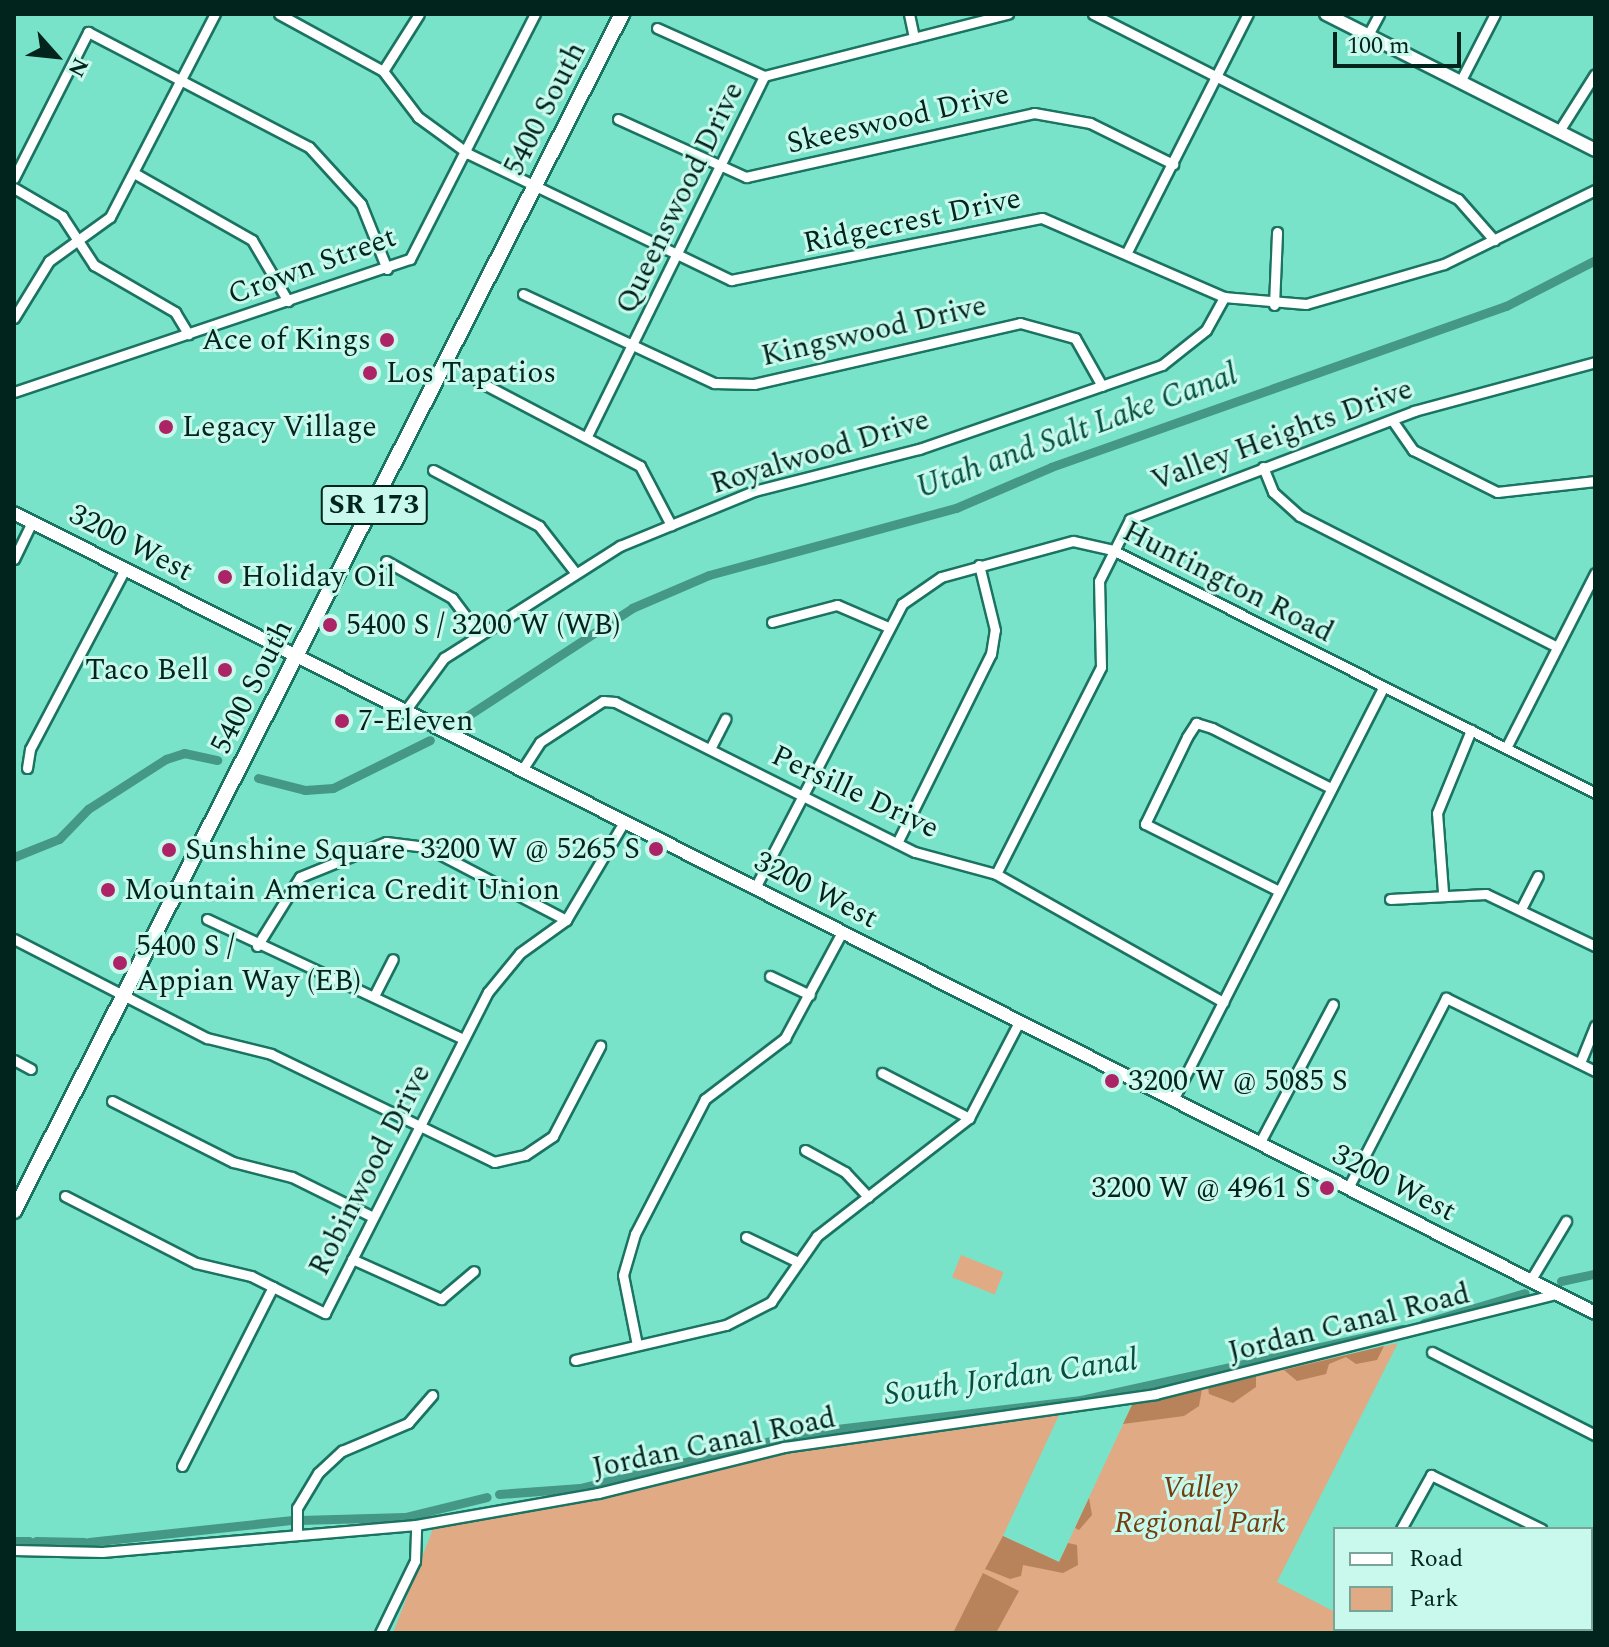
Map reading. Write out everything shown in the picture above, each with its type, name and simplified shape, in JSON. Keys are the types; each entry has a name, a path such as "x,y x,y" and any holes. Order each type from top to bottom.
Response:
{"main road":[{"name":"5400 South","path":"14,1211 622,14"}],"street":[{"path":"14,318 18,301 49,261 110,217 215,14"},
{"name":"Ridgecrest Drive","path":"279,14 383,71 418,117 469,154 678,260 749,280 1024,217 1059,221 1224,297 1274,305 1334,298 1494,240 1595,190"},
{"path":"383,71 419,14"},
{"name":"Crown Street","path":"14,392 387,269 417,253 469,154 535,14"},
{"path":"909,14 914,37"},
{"name":"Queenswood Drive","path":"587,436 722,171 764,76 1008,14"},
{"path":"1093,14 1458,199 1494,240"},
{"path":"1127,252 1248,14"},
{"path":"1326,14 1595,150"},
{"path":"1368,35 1379,14"},
{"path":"1460,82 1495,14"},
{"path":"657,28 764,76"},
{"path":"14,178 88,32 309,147 361,204 387,269"},
{"path":"1559,131 1595,74"},
{"name":"Skeeswood Drive","path":"618,119 722,171 758,177 1034,113 1090,123 1173,164"},
{"path":"134,173 252,240 288,301"},
{"path":"14,188 62,216 94,265 175,312 188,334"},
{"path":"1274,305 1277,232"},
{"name":"Kingswood Drive","path":"523,294 695,378 754,384 1020,323 1075,338 1102,386"},
{"name":"Royalwood Drive","path":"405,711 431,669 575,572 671,525 754,491 919,449 1102,386 1179,355 1224,297"},
{"name":"Valley Heights Drive","path":"996,874 1101,667 1098,590 1113,550 1137,514 1392,420 1595,362"},
{"path":"478,381 640,466 671,525"},
{"path":"1392,420 1413,450 1497,492 1595,481"},
{"path":"1263,467 1273,492 1300,516 1557,647"},
{"path":"433,470 539,526 575,572"},
{"name":"3200 West","path":"14,513 1595,1313"},
{"path":"14,559 32,522"},
{"name":"Huntington Road","path":"755,888 888,627 924,584 979,565 1073,541 1113,550 1595,793"},
{"path":"386,561 452,598 479,634"},
{"path":"897,843 991,654 995,630 979,565"},
{"path":"27,768 46,717 125,569"},
{"path":"1506,748 1595,573"},
{"path":"772,622 837,605 888,627"},
{"path":"1173,1100 1383,687"},
{"name":"Persille Drive","path":"522,770 540,742 603,701 710,749 897,843 996,874 1223,1002"},
{"path":"710,749 725,719"},
{"path":"1279,891 1145,824 1196,723 1331,788"},
{"path":"1443,892 1437,813 1471,730"},
{"name":"Robinwood Drive","path":"65,1196 196,1263 273,1287 325,1313 463,1039 502,971 566,920 624,822"},
{"path":"257,946 300,877 386,842 426,847 566,920"},
{"path":"1521,909 1538,876"},
{"path":"1390,899 1443,892 1486,894 1595,946"},
{"path":"207,919 257,946 375,994 463,1039"},
{"path":"637,1345 623,1275 635,1234 715,1084 785,1038 842,932"},
{"path":"14,939 207,1038 271,1054 482,1160 525,1155 553,1136 600,1046"},
{"path":"375,994 393,959"},
{"path":"770,976 810,995"},
{"path":"1348,1188 1446,998 1595,1071"},
{"path":"1259,1144 1333,1004"},
{"path":"575,1360 752,1316 771,1302 817,1236 969,1118 1019,1022"},
{"path":"1580,1063 1595,1026"},
{"path":"14,1060 31,1069"},
{"path":"882,1073 969,1118"},
{"path":"112,1101 233,1162 292,1177 373,1217"},
{"path":"805,1150 845,1172 868,1197"},
{"path":"1530,1281 1566,1221"},
{"path":"746,1237 798,1262"},
{"path":"352,1259 441,1299 474,1271"},
{"path":"182,1466 273,1287"},
{"name":"Jordan Canal Road","path":"14,1550 102,1552 297,1531 416,1525 598,1493 784,1447 1155,1394 1557,1294"},
{"path":"1432,1352 1595,1435"},
{"path":"297,1531 297,1508 318,1473 342,1451 408,1423 432,1395"},
{"path":"1402,1527 1431,1475 1537,1527"},
{"path":"380,1633 415,1561 416,1525"}],"green space":[{"path":"961,1255 1004,1272 995,1294 952,1277"},
{"name":"Valley Regional Park","path":"1398,1343 1277,1582 1333,1611 1333,1631 1375,1633 393,1633 434,1526 597,1499 785,1453 1060,1413 1003,1536 1059,1562 1133,1403"}],"shaded area":[{"path":"1384,1346 1377,1360 1356,1364 1346,1357 1329,1364 1326,1374 1297,1381 1284,1370"},
{"path":"1256,1376 1256,1387 1233,1403 1209,1394 1208,1387"},
{"path":"1202,1389 1199,1406 1184,1416 1123,1424 1133,1403"},
{"path":"1089,1498 1092,1515 1079,1530 1075,1528"},
{"path":"1003,1536 1059,1562 1068,1543 1077,1545 1078,1565 1063,1573 1023,1565 1021,1576 1010,1579 985,1569"},
{"path":"983,1573 1019,1591 996,1633 953,1633"}],"waterway":[{"name":"Utah and Salt Lake Canal","path":"455,724 632,608 709,575 956,508 1051,467 1506,306 1595,260"},
{"name":"Utah and Salt Lake Canal","path":"258,778 305,790 333,788 430,740"},
{"name":"Utah and Salt Lake Canal","path":"14,857 59,839 88,809 166,759 184,753 217,760"},
{"name":"South Jordan Canal","path":"1561,1281 1595,1274"},
{"name":"South Jordan Canal","path":"1424,1323 1525,1293"},
{"name":"South Jordan Canal","path":"499,1494 580,1488 803,1433 1081,1400 1402,1329"},
{"name":"South Jordan Canal","path":"300,1520 405,1517 487,1497"},
{"name":"South Jordan Canal","path":"89,1542 293,1520"},
{"name":"South Jordan Canal","path":"14,1541 29,1541"},
{"name":"South Jordan Canal","path":"36,1541 84,1542"}],"place":[{"name":"Ace of Kings","path":"387,340"},
{"name":"Los Tapatios","path":"370,373"},
{"name":"Legacy Village","path":"166,427"},
{"name":"Holiday Oil","path":"225,577"},
{"name":"5400 S / 3200 W (WB)","path":"330,625"},
{"name":"Taco Bell","path":"225,670"},
{"name":"7-Eleven","path":"342,721"},
{"name":"3200 W @ 5265 S","path":"656,849"},
{"name":"Sunshine Square","path":"169,850"},
{"name":"Mountain America Credit Union","path":"108,890"},
{"name":"5400 S / Appian Way (EB)","path":"120,963"},
{"name":"3200 W @ 5085 S","path":"1112,1081"},
{"name":"3200 W @ 4961 S","path":"1327,1188"}]}
